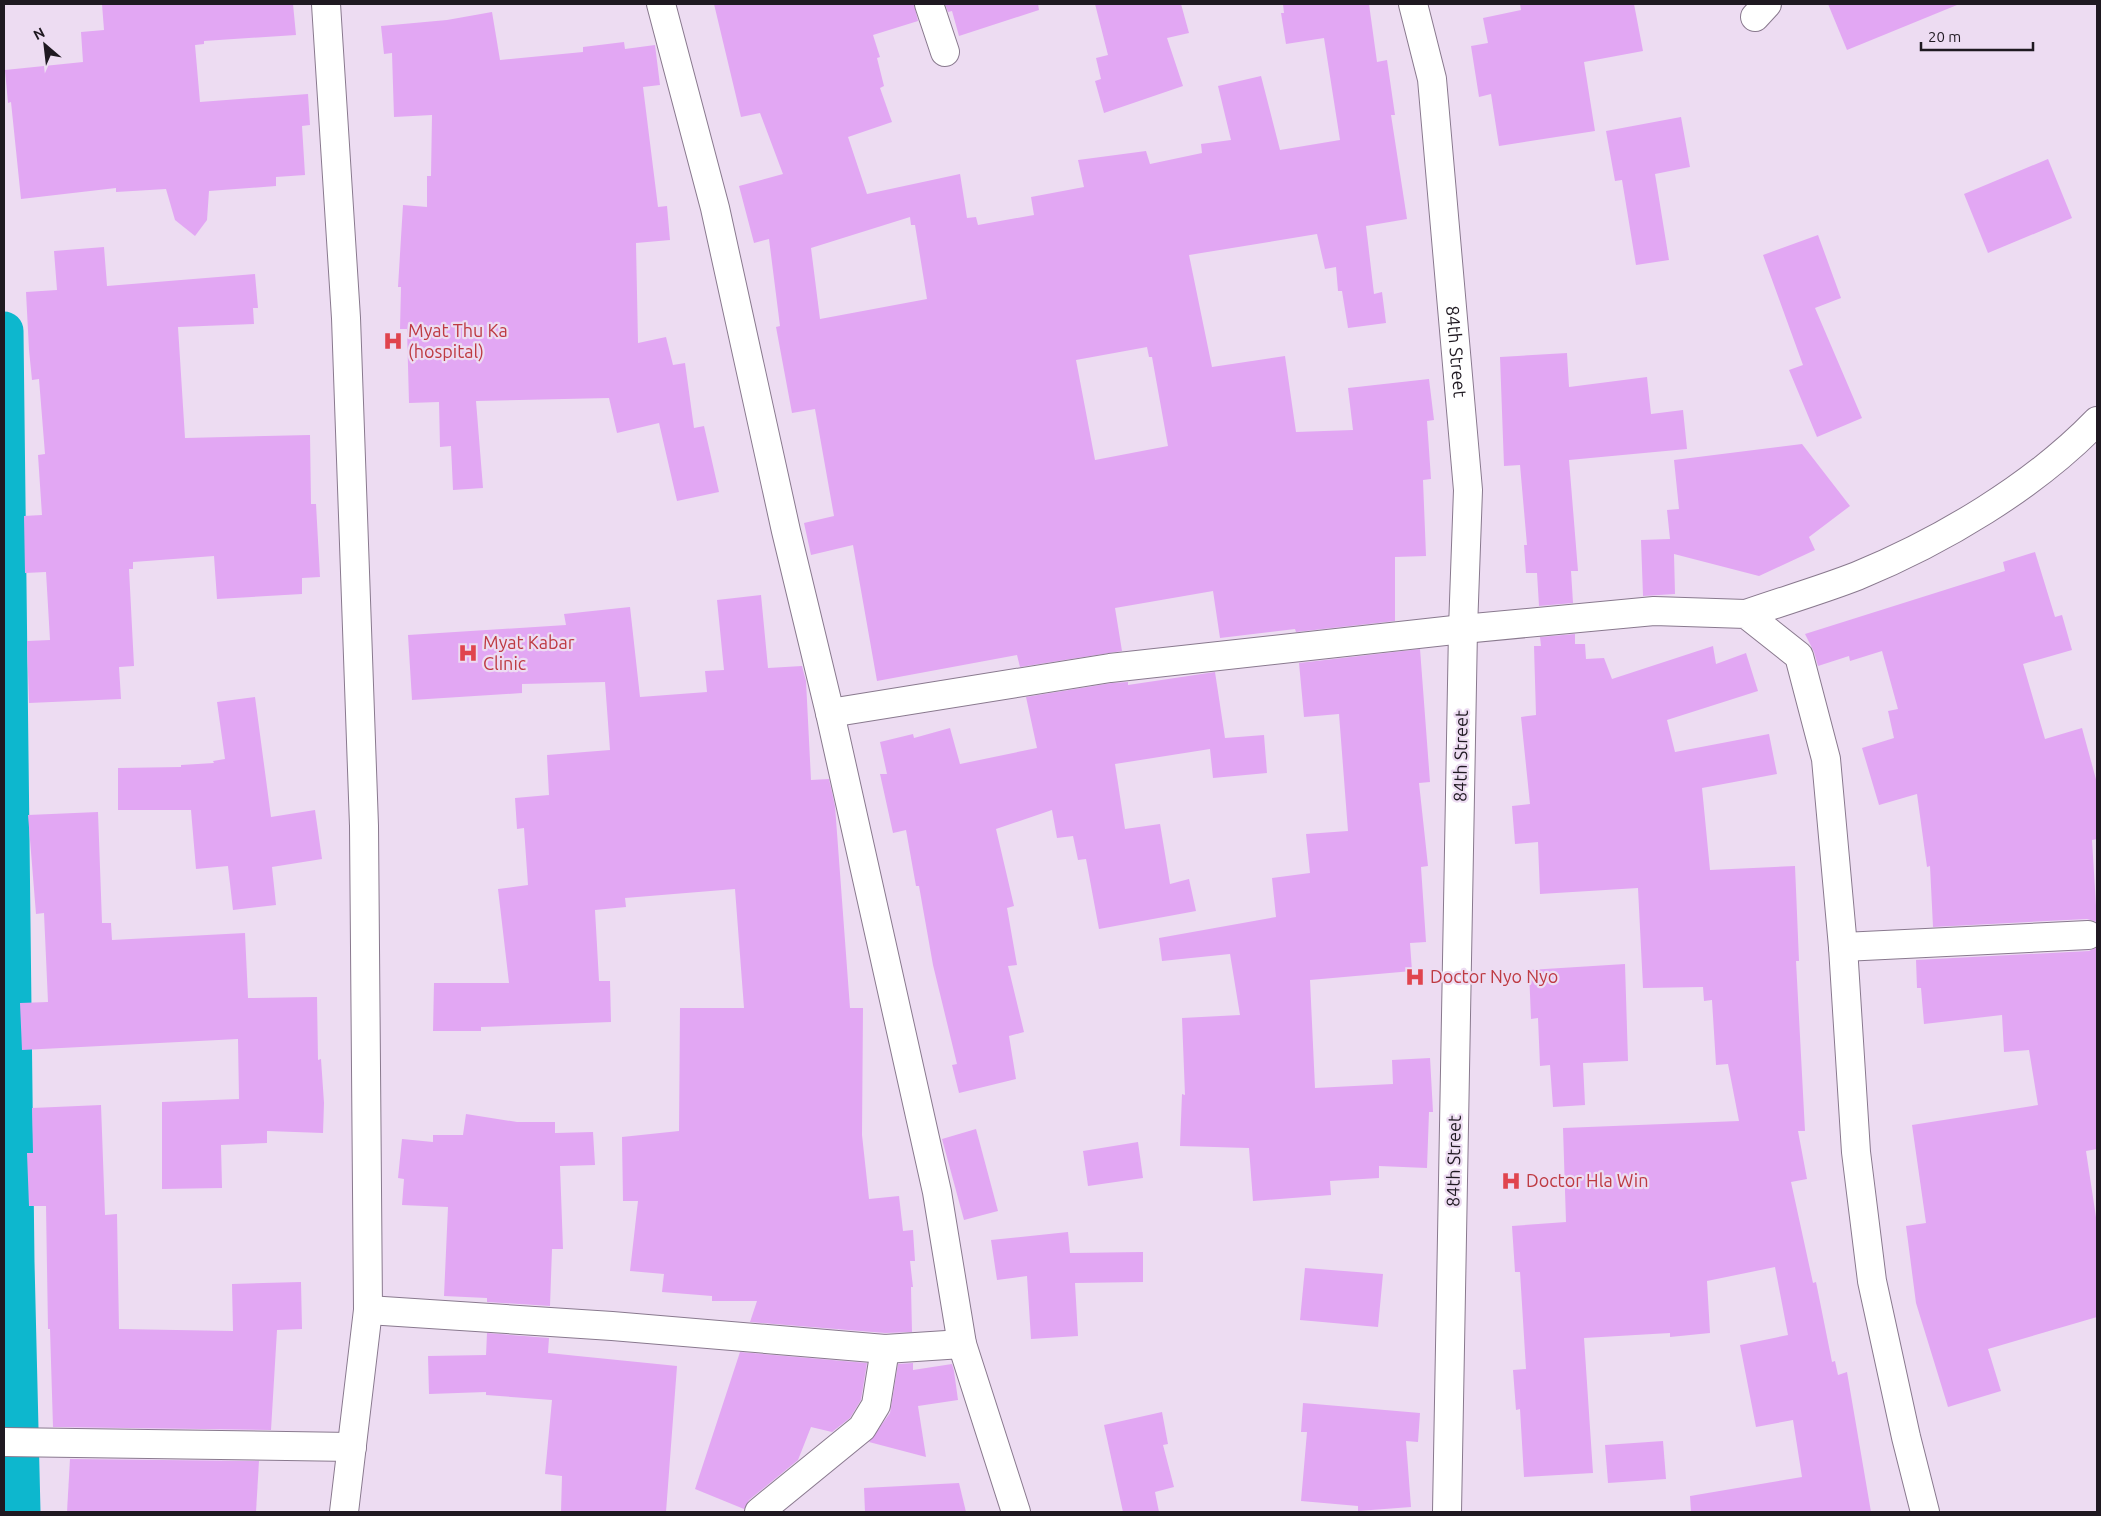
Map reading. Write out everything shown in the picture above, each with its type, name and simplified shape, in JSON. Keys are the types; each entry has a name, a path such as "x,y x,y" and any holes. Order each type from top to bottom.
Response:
{"street":[{"path":"326,4 346,318 363,806 368,1310 344,1512"},
{"path":"662,4 715,208 786,531 830,713 937,1192 962,1344 1016,1512"},
{"path":"928,4 945,52"},
{"name":"84th Street","path":"1413,4 1432,80 1468,490 1463,629 1448,1512"},
{"path":"830,713 1110,668 1463,629 1654,611 1746,614 1857,576 1970,520 2068,450 2097,421"},
{"path":"1746,614 1799,656 1826,759 1843,947 1856,1152 1872,1281 1924,1512"},
{"path":"1843,947 2088,935"},
{"path":"368,1310 612,1326 884,1349 962,1344"},
{"path":"759,1512 862,1428 876,1405 884,1349"},
{"path":"16,1441 352,1447"}],"building":[{"path":"102,4 293,4 296,35 204,41 204,44 195,45 200,102 308,94 310,125 302,126 305,175 276,177 276,186 209,191 207,220 195,236 175,220 166,189 116,192 116,188 21,199 11,102 8,103 5,70 83,62 81,32 104,30"},
{"path":"714,4 914,4 918,21 873,35 880,57 877,58 884,86 880,88 892,122 848,137 867,194 960,174 967,218 976,217 978,225 1034,215 1031,197 1084,187 1078,160 1146,151 1150,164 1202,153 1201,144 1231,140 1218,86 1261,76 1280,150 1340,140 1324,38 1286,44 1281,13 1284,13 1283,4 1369,4 1377,62 1387,60 1395,115 1391,115 1407,219 1366,226 1374,294 1382,292 1386,323 1348,328 1342,291 1338,291 1336,267 1325,269 1317,234 1189,255 1212,367 1285,356 1296,432 1353,430 1348,388 1429,379 1434,420 1427,421 1431,479 1423,480 1426,556 1395,557 1395,621 1296,632 1295,629 1220,638 1213,591 1115,608 1122,651 1020,667 1017,655 877,681 853,545 811,555 804,523 834,516 815,409 792,413 776,327 780,326 769,239 754,243 739,186 783,174 760,113 741,117","holes":["910,217 911,225 915,225 927,299 820,319 811,248","1147,347 1149,357 1152,357 1168,446 1095,460 1076,360"]},
{"path":"945,4 1038,4 1039,10 959,36 952,11 948,12"},
{"path":"1095,4 1181,4 1189,33 1167,38 1183,86 1104,113 1095,81 1101,79 1096,58 1108,55"},
{"path":"1520,4 1634,4 1643,51 1584,62 1595,131 1499,146 1491,94 1479,97 1471,46 1488,43 1483,18 1521,10"},
{"path":"1828,4 1957,4 1957,5 1847,50"},
{"path":"492,12 500,60 583,52 583,47 624,42 625,49 655,45 660,85 643,87 658,207 667,206 670,240 636,243 638,343 666,337 673,365 685,363 694,428 704,426 719,492 677,501 659,423 617,433 609,398 476,401 483,488 453,490 451,446 440,447 439,402 409,403 407,329 400,329 401,287 398,287 403,205 427,207 427,176 431,176 432,115 394,117 392,53 384,54 381,26 447,20"},
{"path":"1681,117 1690,167 1655,174 1669,260 1636,265 1622,180 1615,181 1606,131"},
{"path":"2048,159 2072,218 1988,253 1964,194"},
{"path":"1818,235 1841,298 1815,308 1862,418 1817,437 1789,370 1803,365 1763,255"},
{"path":"104,247 107,286 255,274 258,308 253,308 254,324 178,327 185,438 310,435 311,504 316,504 320,577 302,578 302,594 217,599 214,556 133,562 133,569 129,569 134,666 119,667 121,699 29,703 27,641 50,640 46,572 25,573 24,516 42,515 38,455 45,454 39,379 32,380 26,292 57,290 54,251"},
{"path":"1567,353 1569,387 1647,377 1651,414 1683,410 1687,449 1569,460 1578,571 1571,571 1573,603 1539,606 1537,573 1526,573 1524,545 1527,545 1520,465 1504,466 1500,357"},
{"path":"1802,444 1850,506 1809,537 1815,550 1759,576 1674,554 1675,594 1643,596 1641,540 1670,539 1667,510 1679,509 1674,460"},
{"path":"2035,552 2055,617 2062,615 2072,650 2023,664 2045,739 2082,728 2097,783 2097,839 2092,840 2097,922 2087,919 1933,927 1930,866 1927,867 1917,794 1879,805 1862,748 1894,738 1888,711 1898,709 1882,651 1850,661 1849,656 1818,666 1814,652 1805,634 2005,571 2003,562"},
{"path":"761,595 768,668 802,666 806,681 811,780 829,779 835,806 850,1008 863,1008 862,1135 869,1199 899,1196 903,1231 913,1230 915,1261 910,1261 913,1287 911,1287 912,1332 885,1333 750,1322 757,1301 712,1301 712,1296 662,1292 664,1274 630,1271 638,1201 623,1201 622,1137 679,1131 680,1008 744,1008 735,889 625,898 626,907 595,910 599,981 610,981 611,1022 481,1027 481,1031 433,1031 434,983 509,983 498,889 528,885 524,828 517,829 515,798 549,795 547,755 610,750 605,682 522,684 522,693 412,700 408,635 566,625 564,614 630,607 640,697 707,692 705,671 724,670 717,600"},
{"path":"1575,634 1575,644 1585,644 1586,659 1604,658 1612,679 1713,646 1716,664 1746,653 1758,691 1667,720 1675,752 1769,734 1777,774 1702,788 1710,870 1795,866 1799,961 1796,961 1805,1131 1798,1131 1807,1179 1791,1182 1813,1283 1816,1282 1832,1362 1835,1361 1838,1375 1847,1372 1871,1512 1691,1512 1690,1496 1802,1477 1793,1420 1756,1427 1740,1345 1788,1335 1775,1267 1707,1281 1710,1333 1670,1337 1670,1333 1584,1338 1593,1473 1524,1477 1520,1409 1516,1410 1513,1370 1526,1369 1520,1272 1515,1272 1512,1226 1566,1222 1563,1128 1739,1121 1728,1064 1716,1065 1712,1000 1704,1001 1703,987 1643,988 1638,888 1540,894 1538,842 1515,844 1512,806 1530,804 1521,717 1536,715 1534,646 1541,646 1540,637"},
{"path":"1420,649 1430,782 1419,783 1428,866 1421,867 1426,942 1410,943 1412,971 1310,980 1315,1088 1393,1084 1392,1060 1430,1058 1433,1112 1429,1112 1427,1168 1379,1166 1379,1178 1330,1181 1331,1195 1253,1201 1249,1148 1180,1146 1182,1094 1185,1095 1182,1018 1240,1015 1230,954 1162,961 1159,938 1276,917 1272,878 1310,873 1306,834 1348,831 1339,714 1304,717 1299,663"},
{"path":"1215,672 1225,738 1264,735 1267,773 1213,778 1210,749 1115,764 1125,829 1160,824 1170,884 1189,879 1196,911 1099,929 1086,859 1078,860 1073,836 1057,838 1052,810 996,829 1014,906 1007,908 1017,965 1008,966 1024,1032 1009,1036 1016,1079 959,1093 952,1065 957,1064 933,965 919,886 916,886 906,830 893,833 880,774 887,774 880,742 913,734 914,738 950,728 960,764 1037,748 1026,697 1112,683 1128,682 1128,685"},
{"path":"255,697 271,817 315,810 322,859 272,867 276,905 233,910 228,866 196,869 191,810 118,810 118,768 181,767 181,765 214,763 213,761 225,759 217,702"},
{"path":"98,812 102,923 111,923 112,940 245,933 248,998 317,997 318,1060 321,1059 324,1103 323,1133 267,1131 267,1143 221,1145 222,1188 162,1189 162,1102 239,1099 238,1039 22,1050 20,1003 48,1002 44,913 36,914 28,815"},
{"path":"2097,947 2097,1149 2086,1151 2097,1224 2097,1317 1988,1349 2001,1391 1948,1407 1916,1303 1906,1226 1926,1223 1912,1125 2038,1105 2029,1050 2004,1052 2002,1015 1924,1024 1921,988 1917,988 1916,960 2089,951"},
{"path":"1625,964 1628,1061 1583,1063 1585,1105 1553,1107 1550,1065 1540,1066 1538,1018 1531,1019 1529,970"},
{"path":"101,1105 105,1215 117,1214 119,1329 233,1331 232,1284 301,1282 302,1329 277,1330 271,1430 53,1427 50,1329 48,1329 46,1206 29,1206 27,1153 33,1153 32,1108"},
{"path":"466,1114 517,1122 555,1122 555,1133 593,1132 595,1165 560,1166 563,1249 552,1249 550,1306 487,1302 487,1298 444,1296 448,1207 402,1205 404,1179 398,1178 402,1139 433,1142 433,1135 463,1135"},
{"path":"976,1129 998,1211 964,1220 942,1139"},
{"path":"1138,1142 1143,1178 1088,1186 1083,1151"},
{"path":"1068,1232 1070,1253 1143,1252 1143,1282 1075,1283 1078,1336 1031,1339 1027,1276 997,1280 991,1240"},
{"path":"1305,1268 1383,1274 1378,1327 1300,1320"},
{"path":"487,1333 549,1338 548,1353 677,1366 666,1512 561,1512 562,1476 545,1474 552,1400 486,1395 486,1392 429,1394 428,1356 486,1355"},
{"path":"740,1352 867,1363 861,1400 850,1418 832,1432 811,1427 798,1460 749,1500 744,1509 695,1489"},
{"path":"913,1363 913,1370 952,1364 954,1371 958,1400 918,1406 926,1457 869,1442 890,1413 898,1364"},
{"path":"1303,1403 1420,1413 1418,1442 1406,1441 1411,1507 1358,1511 1358,1506 1301,1501 1307,1432 1301,1432"},
{"path":"1162,1412 1168,1444 1163,1445 1174,1487 1155,1492 1159,1512 1123,1512 1104,1425"},
{"path":"1663,1441 1666,1479 1608,1483 1605,1445"},
{"path":"70,1459 259,1461 256,1512 67,1512"},
{"path":"959,1483 966,1512 865,1512 864,1488"}],"waterway":[{"path":"4,331 15,1262 21,1512"}],"place":[{"name":"Myat Thu Ka (hospital)","path":"393,341"},
{"name":"Myat Kabar Clinic","path":"468,653"},
{"name":"Doctor Nyo Nyo","path":"1415,977"},
{"name":"Doctor Hla Win","path":"1511,1181"}]}
